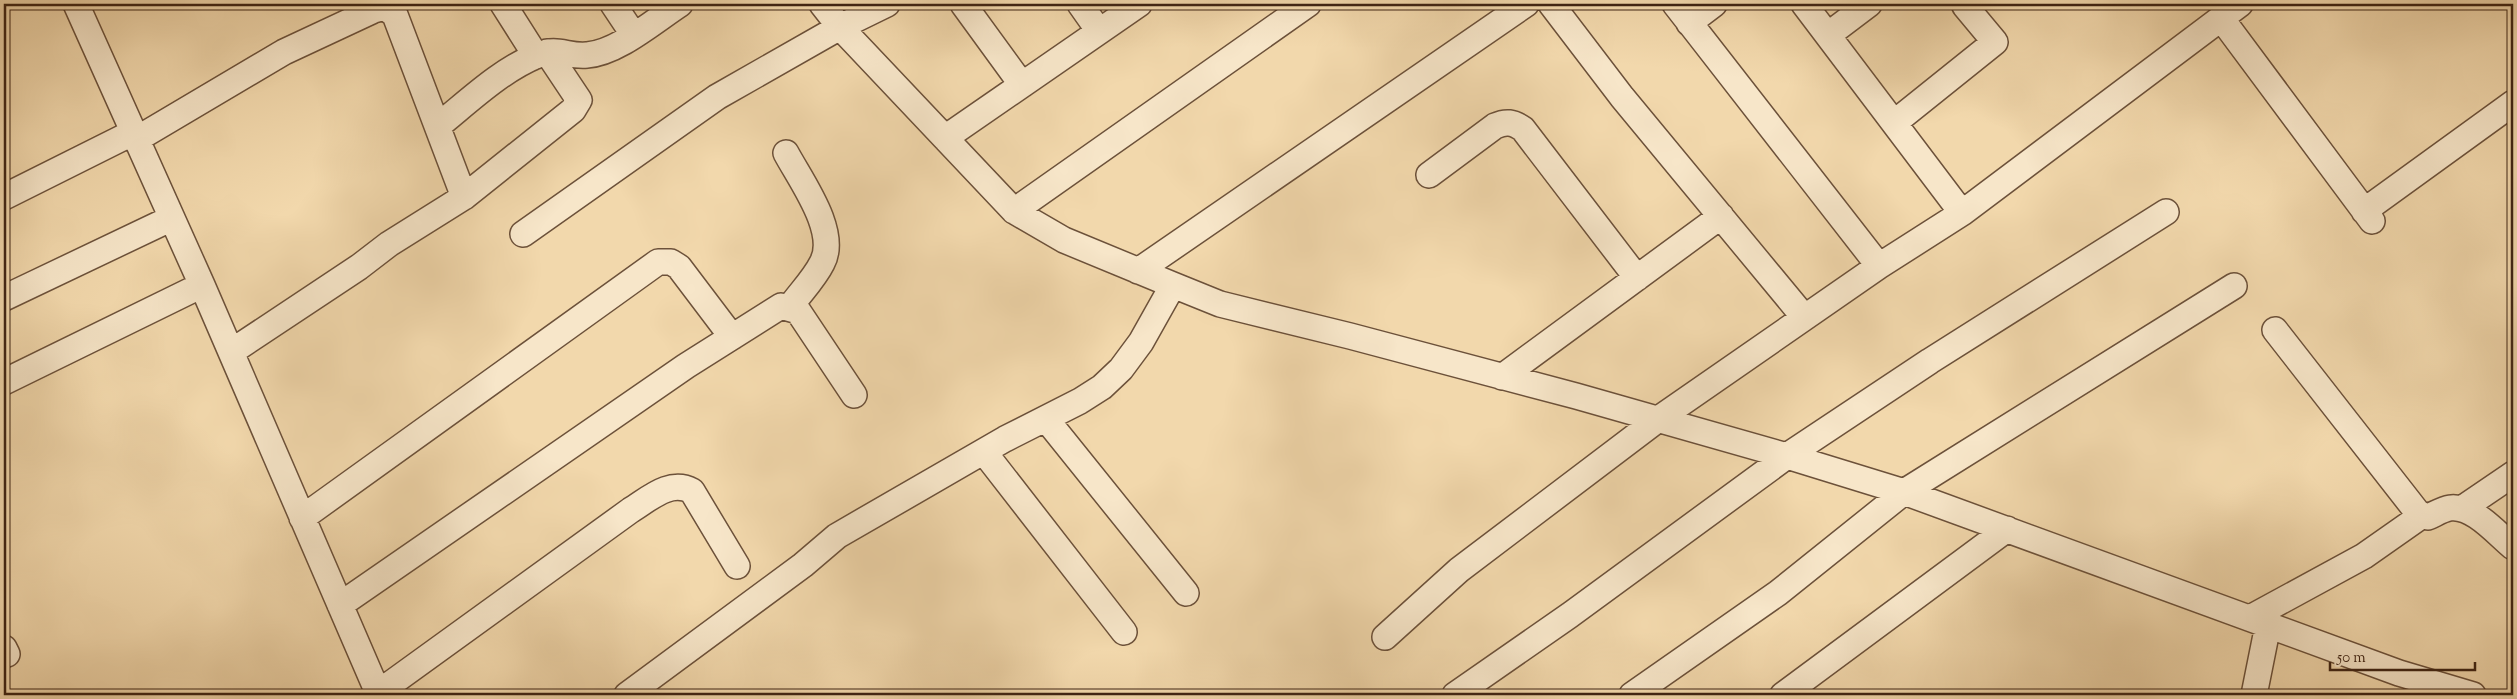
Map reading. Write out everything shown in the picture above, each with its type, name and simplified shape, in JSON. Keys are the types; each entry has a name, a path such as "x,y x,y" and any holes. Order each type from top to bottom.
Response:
{"street":[{"path":"76,4 202,285 378,694 631,510 671,487 683,486 692,491 737,566"},
{"path":"231,352 359,267 396,238 464,197 573,110 579,100 503,4"},
{"path":"613,4 633,34"},
{"path":"438,126 508,70 542,54 559,50 586,56 612,49 680,4"},
{"path":"822,4 840,27 1014,211 1064,240 1138,271 1220,304 1502,377 1787,456 1904,492 2399,673 2473,695"},
{"path":"524,234 718,97 840,27 887,4"},
{"path":"963,4 1022,85"},
{"path":"1080,4 1099,31"},
{"path":"945,138 1139,4"},
{"path":"1014,211 1308,4"},
{"path":"1138,271 1526,4"},
{"path":"1551,4 1622,96 1804,318"},
{"path":"1714,4 1682,13 1879,266"},
{"path":"1804,4 1962,213"},
{"path":"1828,36 1869,4"},
{"path":"4,197 135,136 284,52 385,5 395,16 464,197"},
{"path":"1894,123 1995,42 1965,6"},
{"path":"1385,637 1460,570 1657,420 1879,266 1962,213 2230,11 2368,216 2513,103"},
{"path":"1429,174 1495,126 1502,122 1516,124 1523,129 1637,278"},
{"path":"786,153 826,228 828,245 823,263 790,308"},
{"path":"1455,695 1570,615 1787,456 1930,361 2166,212"},
{"path":"1502,377 1721,216"},
{"path":"4,298 172,218"},
{"path":"302,518 658,262 672,262 679,267 732,337"},
{"path":"4,382 202,285"},
{"path":"627,695 803,565 837,536 1102,387 1121,369 1142,342 1173,285"},
{"path":"1632,695 1778,594 1904,492 2234,286"},
{"path":"340,605 686,366 781,306 798,311 854,395"},
{"path":"2275,330 2421,516"},
{"path":"1046,418 1186,592"},
{"path":"984,452 1124,632"},
{"path":"2463,508 2513,474"},
{"path":"2259,622 2364,556 2421,516 2428,517 2450,508 2463,508 2472,511 2513,547"},
{"path":"1783,695 2006,529"},
{"path":"2254,695 2259,622"}]}
